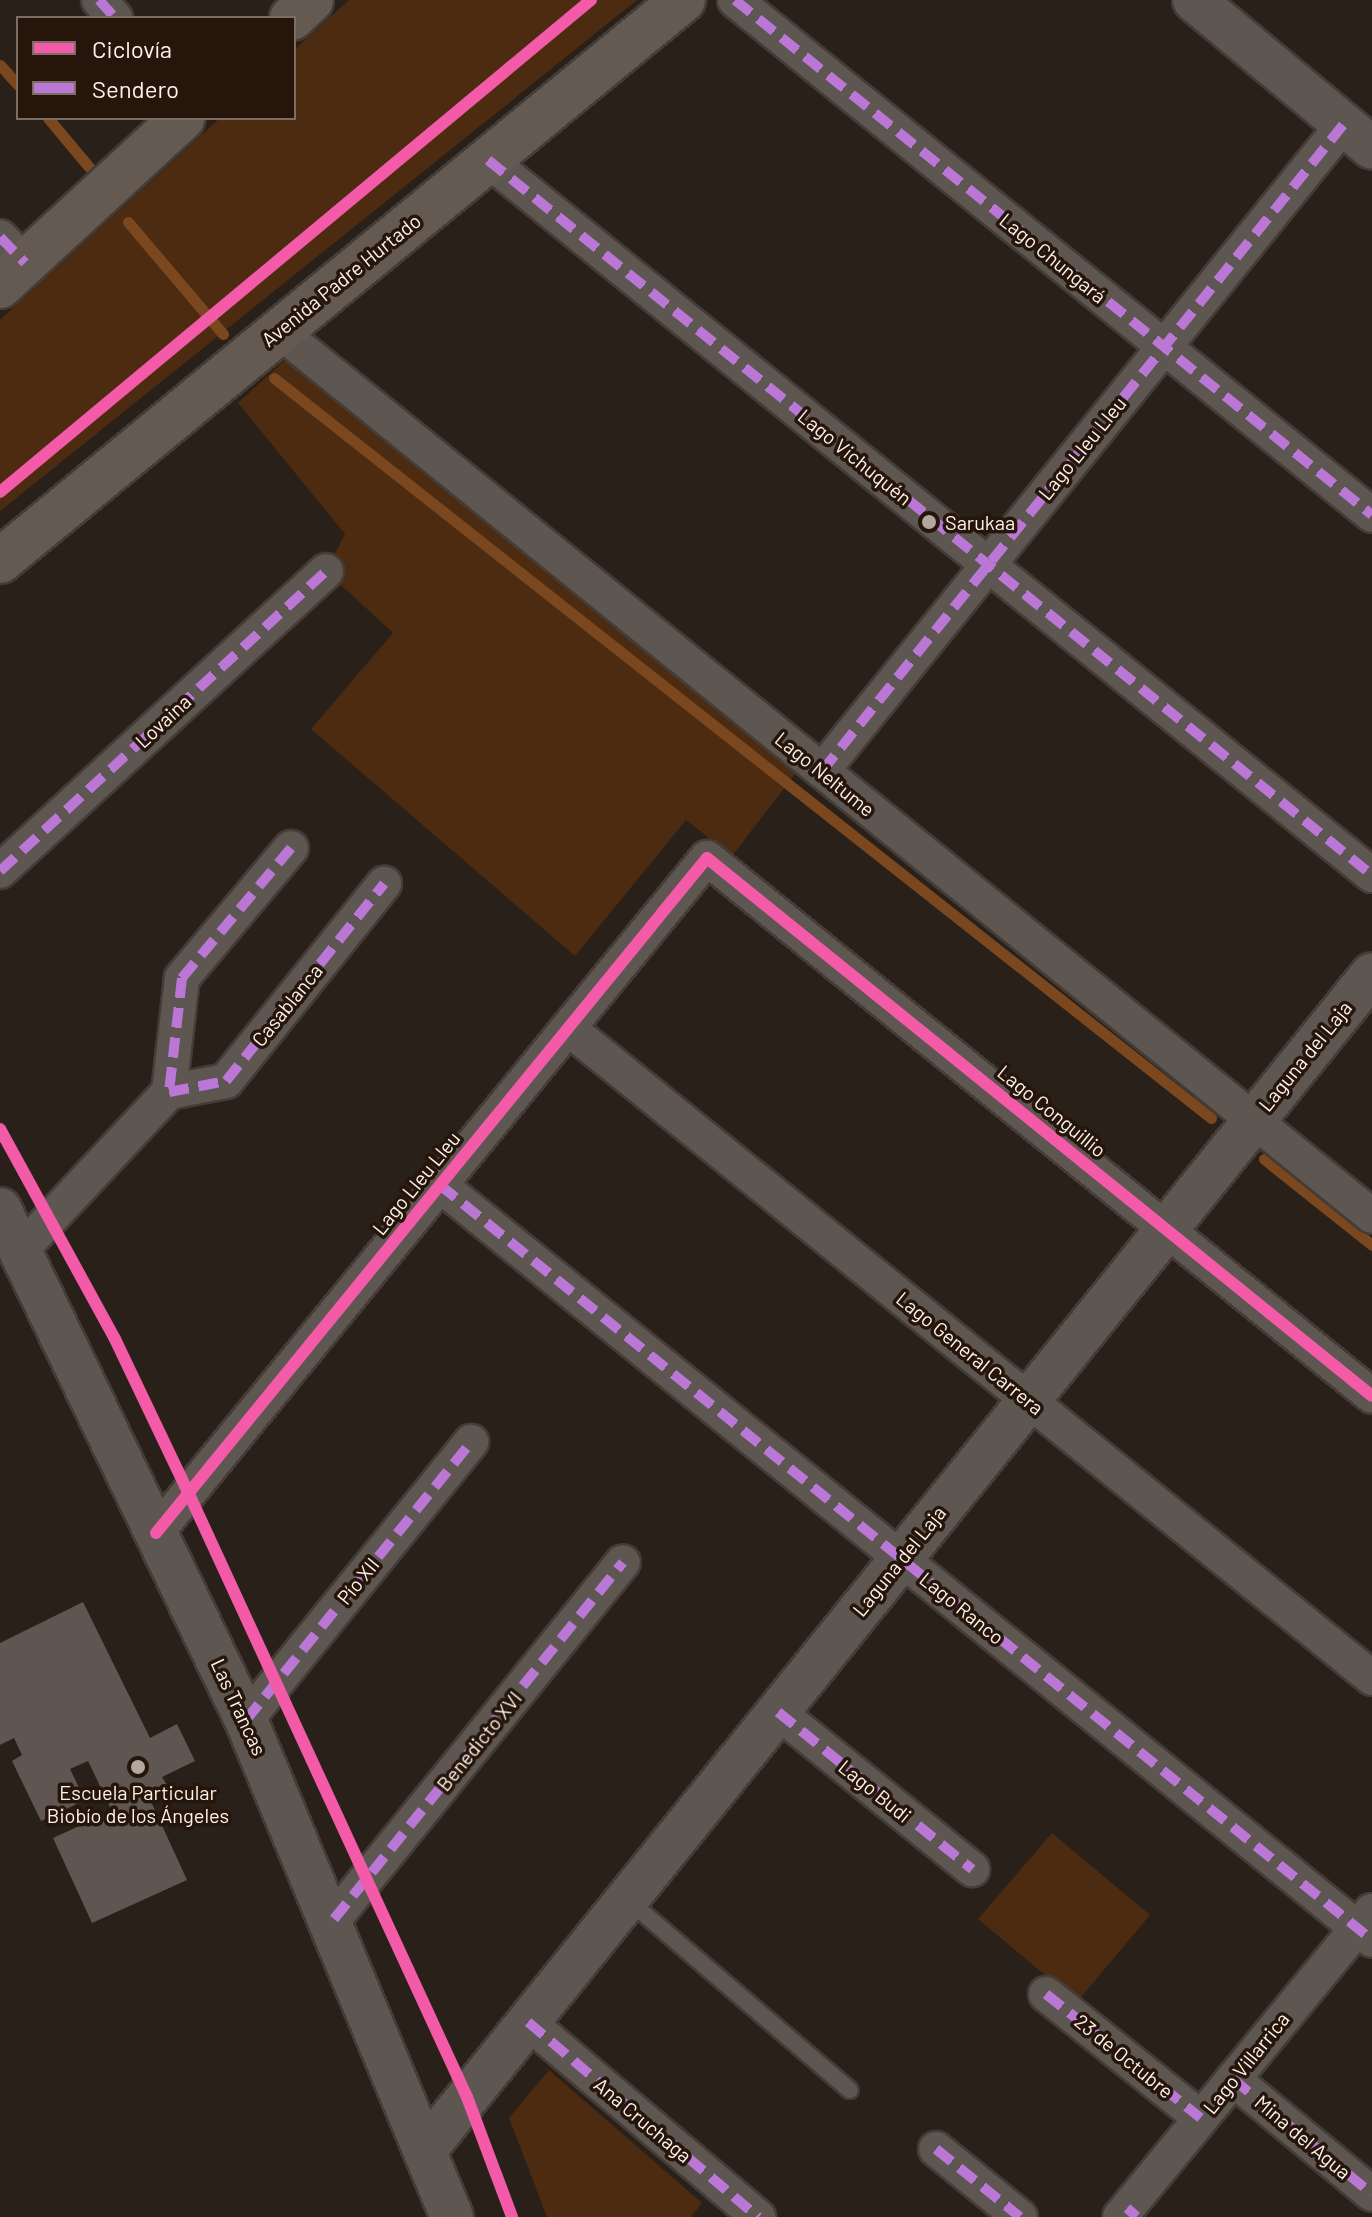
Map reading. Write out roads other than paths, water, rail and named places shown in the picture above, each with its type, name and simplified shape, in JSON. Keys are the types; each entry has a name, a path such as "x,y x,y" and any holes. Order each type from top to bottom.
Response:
{"main road":[{"path":"294,16 311,0"},
{"name":"Avenida Padre Hurtado","path":"0,561 683,0"},
{"path":"8,262 181,120"}],"street":[{"path":"99,0 113,16"},
{"name":"Lago Chungará","path":"735,0 1372,515"},
{"path":"1194,0 1357,136"},
{"name":"Lago Lleu Lleu","path":"822,771 1164,347 1357,136"},
{"name":"Lago Vichuquén","path":"488,160 1372,875"},
{"name":"Lago Neltume","path":"279,331 1372,1216"},
{"name":"Lovaina","path":"0,871 326,571"},
{"path":"22,1249 169,1092 182,978 291,848"},
{"name":"Lago Lleu Lleu","path":"156,1533 707,858"},
{"name":"Lago Conguillio","path":"707,858 1372,1396"},
{"name":"Casablanca","path":"169,1092 226,1081 384,884"},
{"name":"Laguna del Laja","path":"426,2149 1372,974"},
{"name":"Lago General Carrera","path":"568,1028 1372,1678"},
{"name":"Lago Ranco","path":"440,1185 901,1558 1367,1926"},
{"name":"Las Trancas","path":"0,1209 22,1249 246,1720 334,1919 452,2217"},
{"name":"Pío XII","path":"246,1720 471,1442"},
{"name":"Benedicto XVI","path":"334,1919 623,1562"},
{"name":"Lago Budi","path":"778,1712 972,1869"},
{"name":"Lago Villarrica","path":"1128,2214 1233,2079 1367,1926"},
{"name":"23 de Octubre","path":"1046,1994 1201,2118"},
{"name":"Ana Cruchaga","path":"528,2022 758,2217"},
{"name":"Mina del Agua","path":"1233,2079 1372,2194"},
{"path":"936,2149 1020,2217"}],"lane":[{"path":"627,1899 850,2090"}],"waterway":[{"path":"0,65 16,83"},
{"path":"50,120 89,167"},
{"path":"128,222 223,334"},
{"path":"274,378 1211,1118"},
{"path":"1264,1159 1372,1245"}],"place":[{"name":"Sarukaa","path":"929,522"},
{"name":"Escuela Particular Biobío de los Ángeles","path":"138,1767"}]}
